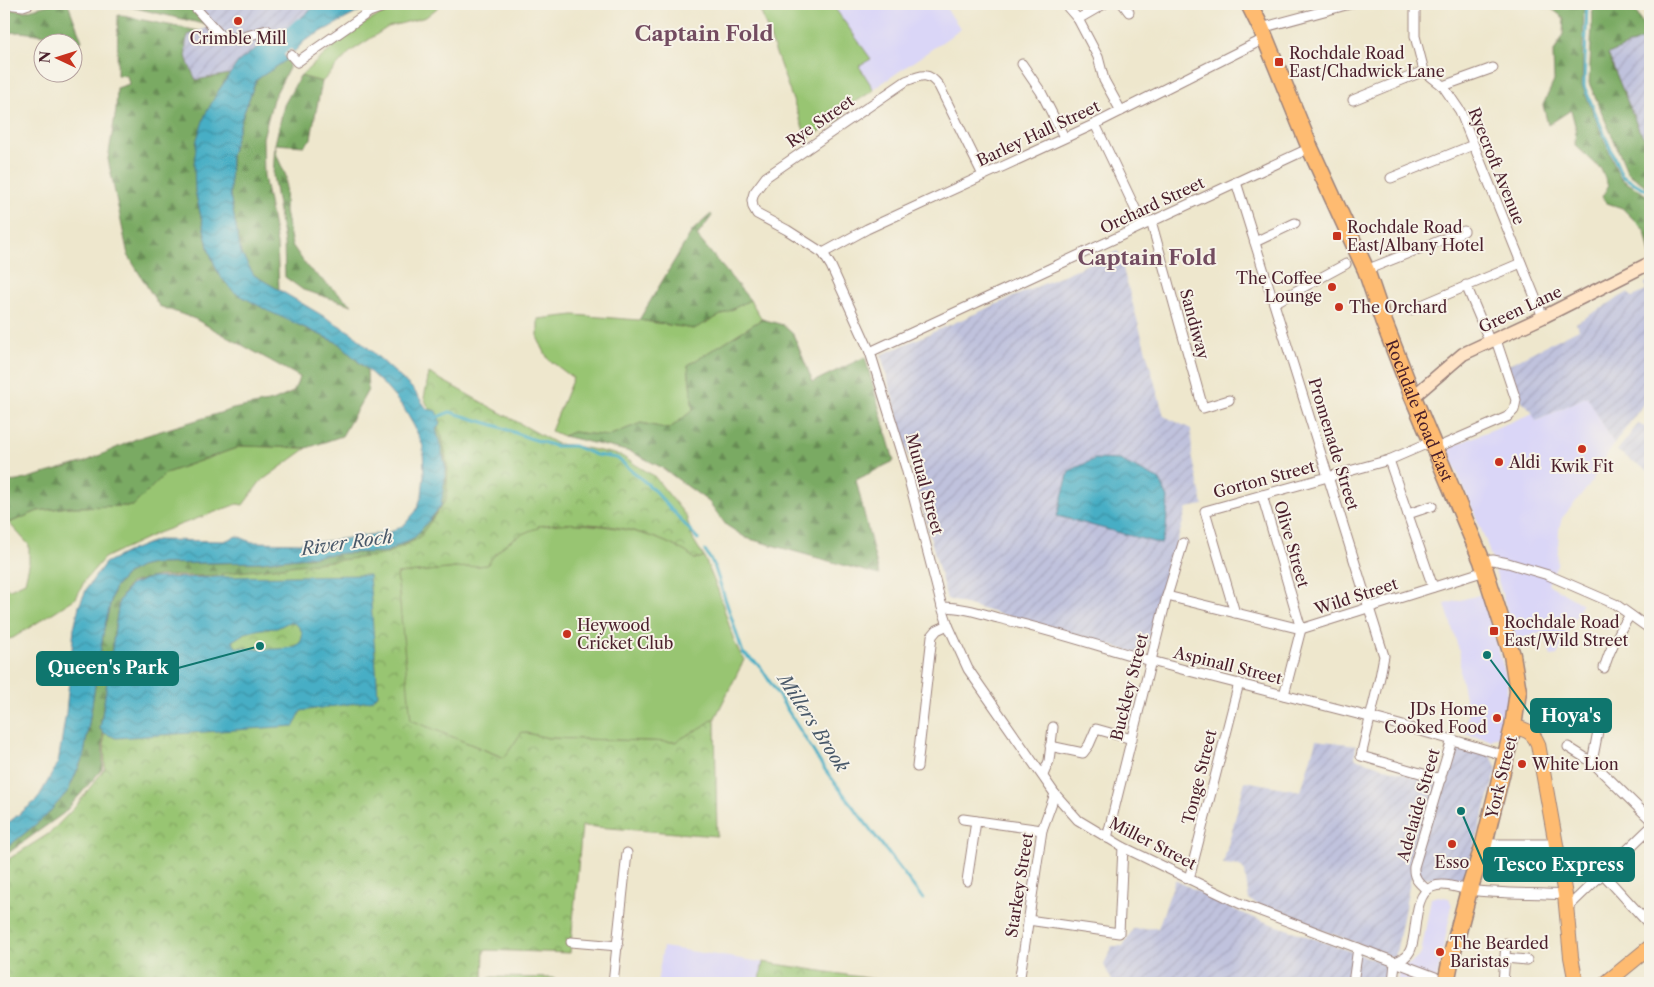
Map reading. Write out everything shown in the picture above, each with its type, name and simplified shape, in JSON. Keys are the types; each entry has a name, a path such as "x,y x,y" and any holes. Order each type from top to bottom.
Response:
{"highway":[{"name":"Rochdale Road East","path":"1249,4 1264,33 1310,148 1366,270 1382,320 1413,398 1484,566 1512,655"},
{"name":"York Street","path":"1444,982 1469,890 1484,844 1513,727 1518,691 1512,655"}],"main road":[{"path":"1513,727 1532,733 1538,744 1557,844 1576,983"},
{"path":"1606,983 1650,947"}],"street":[{"path":"5,4 23,6 29,4"},
{"path":"192,4 220,35 230,38 244,37 267,30"},
{"path":"291,55 297,62 370,12 391,4"},
{"path":"1065,4 1078,19 1098,57 1104,80 1121,111"},
{"path":"1078,19 1104,4"},
{"name":"Barley Hall Street","path":"823,253 867,229 1095,124 1264,33 1350,4"},
{"path":"1353,100 1424,71 1414,36 1414,4"},
{"path":"1022,64 1042,92 1064,137"},
{"path":"1443,86 1493,68"},
{"name":"Ryecroft Avenue","path":"1424,71 1443,86 1460,111 1543,317"},
{"name":"Rye Street","path":"823,253 757,214 752,200 754,193 766,177 906,80 920,75 929,76 934,79 983,175"},
{"path":"1095,124 1147,223"},
{"path":"1391,178 1473,145"},
{"name":"Orchard Street","path":"870,352 1310,148"},
{"name":"Promenade Street","path":"1236,182 1384,656 1361,756 1441,779"},
{"name":"Sandiway","path":"1147,223 1203,408 1229,400"},
{"path":"1255,242 1296,223"},
{"path":"1366,270 1464,231"},
{"name":"Mutual Street","path":"823,253 831,266 870,352 906,468 948,625"},
{"path":"1410,310 1520,262"},
{"name":"Green Lane","path":"1413,398 1463,354 1543,317 1650,263"},
{"path":"1274,304 1346,264"},
{"path":"1466,285 1493,341"},
{"name":"Gorton Street","path":"1234,613 1205,511 1388,460 1434,445 1507,417 1514,410 1516,400 1493,341"},
{"path":"1388,460 1433,587"},
{"name":"Olive Street","path":"1262,495 1301,629"},
{"path":"1408,514 1432,506"},
{"name":"Buckley Street","path":"1107,838 1167,596 1183,543"},
{"path":"1484,566 1493,560 1548,575 1615,604 1650,629"},
{"name":"Wild Street","path":"1167,596 1301,629 1433,587 1484,566"},
{"name":"Aspinall Street","path":"942,607 955,607 1020,623 1152,661 1371,716 1506,756"},
{"path":"1604,668 1623,624 1630,615"},
{"path":"917,767 932,636 934,632 948,625"},
{"name":"Miller Street","path":"948,625 968,669 1055,794 1078,820 1124,847 1238,903 1444,982"},
{"path":"1284,695 1301,629"},
{"name":"Tonge Street","path":"1189,879 1239,683"},
{"path":"1592,762 1600,707"},
{"path":"1042,775 1049,761 1053,727"},
{"path":"1050,746 1082,753 1089,745 1096,729 1132,739"},
{"name":"Adelaide Street","path":"1427,890 1417,882 1414,876 1414,867 1452,739"},
{"path":"1568,747 1592,762 1650,820"},
{"name":"Starkey Street","path":"1019,983 1042,830 1055,794"},
{"path":"963,819 1042,830"},
{"path":"967,881 976,821"},
{"path":"1393,983 1395,962 1405,958 1411,950 1419,907 1427,890 1439,885 1447,885 1469,890 1566,902 1603,874 1650,828"},
{"path":"1484,844 1557,844"},
{"path":"1028,920 1119,933 1124,847"},
{"path":"613,983 628,853"},
{"path":"1603,874 1647,922"},
{"path":"571,942 618,946"},
{"path":"1503,983 1506,943"},
{"path":"1353,983 1358,948"},
{"path":"1505,958 1527,960"}],"shaded area":[{"path":"200,4 318,4 252,58 239,62 230,74 196,80 184,47 188,35 209,27 198,15"},
{"path":"758,4 943,4 961,29 846,108 842,118 807,139"},
{"path":"1648,37 1650,42 1650,146 1639,130 1608,53"},
{"path":"1118,251 1164,416 1191,429 1192,455 1203,505 1187,508 1144,655 947,599 881,355"},
{"path":"1650,281 1650,392 1614,444 1587,396 1536,421 1531,410 1522,401 1507,365 1579,329 1576,323 1627,293 1633,297 1646,291 1645,283"},
{"path":"1587,396 1614,444 1588,487 1562,518 1559,530 1557,565 1548,584 1582,604 1557,655 1551,656 1544,632 1516,640 1486,541 1447,448 1533,413 1537,421"},
{"path":"1650,423 1650,472 1617,451 1638,424 1647,428"},
{"path":"1483,594 1507,680 1507,707 1499,736 1491,740 1464,734 1468,713 1460,673 1460,654 1445,604"},
{"path":"1316,740 1356,745 1355,758 1433,783 1447,783 1456,748 1491,755 1497,770 1464,879 1411,877 1395,958 1274,912 1249,900 1245,872 1240,866 1223,864 1245,781 1301,791"},
{"path":"1175,880 1246,915 1393,966 1390,983 1174,983 1164,977 1151,983 1113,983 1104,965 1112,946 1123,946 1133,929 1158,928"},
{"path":"1438,896 1449,898 1452,906 1436,983 1397,983 1399,970 1414,961 1421,954 1431,898"},
{"path":"663,947 879,980 878,983 657,983"}],"green space":[{"path":"51,4 68,4 79,32 4,33 4,8 25,11"},
{"path":"118,4 186,4 198,13 208,25"},
{"path":"410,4 442,4 426,17 388,27 350,52 322,82 300,76 354,29 380,15"},
{"path":"758,4 832,4 871,59 859,66 874,90 846,108 842,118 807,139"},
{"path":"1539,4 1584,4 1582,86 1620,178 1648,196 1650,206 1650,255 1645,231 1622,208 1607,203 1602,197 1608,186 1601,169 1575,145 1576,129 1571,110 1548,125 1543,105 1554,81 1553,54 1563,34 1564,18 1552,9 1541,7"},
{"path":"1593,4 1631,4 1648,37 1608,54 1639,130 1650,146 1650,189 1628,173 1589,83"},
{"path":"118,15 199,31 188,35 186,42 188,63 196,80 230,74 217,93 195,191 209,251 219,275 296,324 338,343 367,370 368,390 342,436 307,448 242,446 166,473 133,506 68,507 38,511 9,523 4,522 4,482 18,481 85,462 138,438 233,409 273,401 293,392 300,377 195,319 159,306 128,255 108,159 116,110 117,88 129,84 127,76 117,75"},
{"path":"288,59 289,68 273,99 263,138 264,176 277,244 279,290 254,275 241,253 230,195 231,155 256,80"},
{"path":"300,76 322,82 311,139 304,146 275,144 284,105"},
{"path":"275,144 277,156 286,176 285,211 292,245 308,268 352,305 303,290 285,277 284,243 273,175"},
{"path":"711,214 712,216 697,236 750,300 694,329 639,320 692,231"},
{"path":"750,300 762,319 688,365 693,410 669,429 641,423 608,436 573,432 563,436 551,431 573,378 548,359 538,339 538,319 574,315 639,320 693,329"},
{"path":"762,319 783,325 793,334 813,382 865,357 894,461 856,480 879,575 746,538 726,525 709,502 661,467 631,452 563,436 573,432 608,436 641,423 669,429 693,410 688,365"},
{"path":"429,373 557,444 620,455 654,476 686,516 693,539 704,557 694,559 668,543 620,528 588,524 555,524 538,526 538,528 515,538 497,552 487,565 397,574 411,720 504,758 522,732 548,738 675,742 715,718 717,836 582,826 570,953 484,950 483,983 4,983 4,862 50,833 76,806 105,768 103,707 130,585 384,555 418,539 446,500 448,469 442,436 424,398"},
{"path":"441,423 497,429 433,550 255,576 158,576 130,583 119,601 100,729 103,733 103,768 64,813 4,856 4,850 46,816 68,791 84,755 104,629 114,589 127,574 140,567 152,564 260,562 344,553 386,552 415,537 446,469 436,429"},
{"path":"242,446 307,448 260,482 243,505 237,504 155,534 104,558 85,580 76,598 13,638 4,640 4,587 10,589 25,582 29,565 29,545 9,523 38,511 69,507 133,506 166,473"},
{"name":"Heywood Cricket Club","path":"564,523 604,526 630,531 668,543 694,559 704,557 718,590 735,644 744,660 715,718 703,727 675,742 548,738 522,732 505,758 410,720 397,574 487,565 497,552 522,534 538,526"},
{"path":"763,962 879,980 878,983 763,983 760,981"},
{"path":"490,977 555,978 554,983 490,983"}],"water":[{"path":"318,4 373,4 306,40 294,52 278,36"},
{"path":"266,41 268,46 271,44 288,59 256,80 231,155 230,195 241,253 254,275 352,333 413,389 427,409 436,411 441,423 436,429 446,469 441,506 415,537 386,552 344,553 260,562 152,564 140,567 127,574 114,589 104,629 84,755 68,791 46,816 4,850 4,826 37,800 58,763 66,713 74,628 79,606 87,588 105,563 157,540 224,541 237,536 252,542 300,543 390,532 404,525 416,511 422,495 424,475 423,446 403,407 383,384 338,343 268,311 234,292 219,275 209,251 195,191 194,164 197,139 205,115 238,62"},
{"path":"1095,459 1120,460 1160,480 1168,498 1166,530 1161,544 1057,516 1069,471"},
{"path":"369,575 378,695 370,701 301,711 294,726 116,738 104,733 100,729 119,601 130,585 149,578","holes":["289,622 294,623 300,628 302,636 299,643 290,648 241,648 236,647 232,641 245,633 277,628"]}],"waterway":[{"path":"1587,4 1584,86 1622,176 1650,192 1650,194"},
{"name":"River Roch","path":"260,65 301,27"},
{"name":"Millers Brook","path":"435,418 450,412 555,446 574,446 596,455 617,458 652,488 698,539"},
{"name":"Millers Brook","path":"705,551 714,565 743,653 760,666 823,767 923,899"}],"place":[{"name":"Crimble Mill","path":"238,21"},
{"name":"Rochdale Road East/Chadwick Lane","path":"1279,62"},
{"name":"Rochdale Road East/Albany Hotel","path":"1337,236"},
{"name":"The Coffee Lounge","path":"1332,287"},
{"name":"The Orchard","path":"1339,307"},
{"name":"Kwik Fit","path":"1582,449"},
{"name":"Aldi","path":"1499,462"},
{"name":"Rochdale Road East/Wild Street","path":"1494,631"},
{"name":"Heywood Cricket Club","path":"567,634"},
{"name":"Queen's Park","path":"260,646"},
{"name":"Hoya's","path":"1487,655"},
{"name":"JDs Home Cooked Food","path":"1497,718"},
{"name":"White Lion","path":"1522,764"},
{"name":"Tesco Express","path":"1461,811"},
{"name":"Esso","path":"1452,844"},
{"name":"The Bearded Baristas","path":"1440,952"}],"district":[{"name":"Captain Fold","path":"704,34"},
{"name":"Captain Fold","path":"1147,258"}]}
